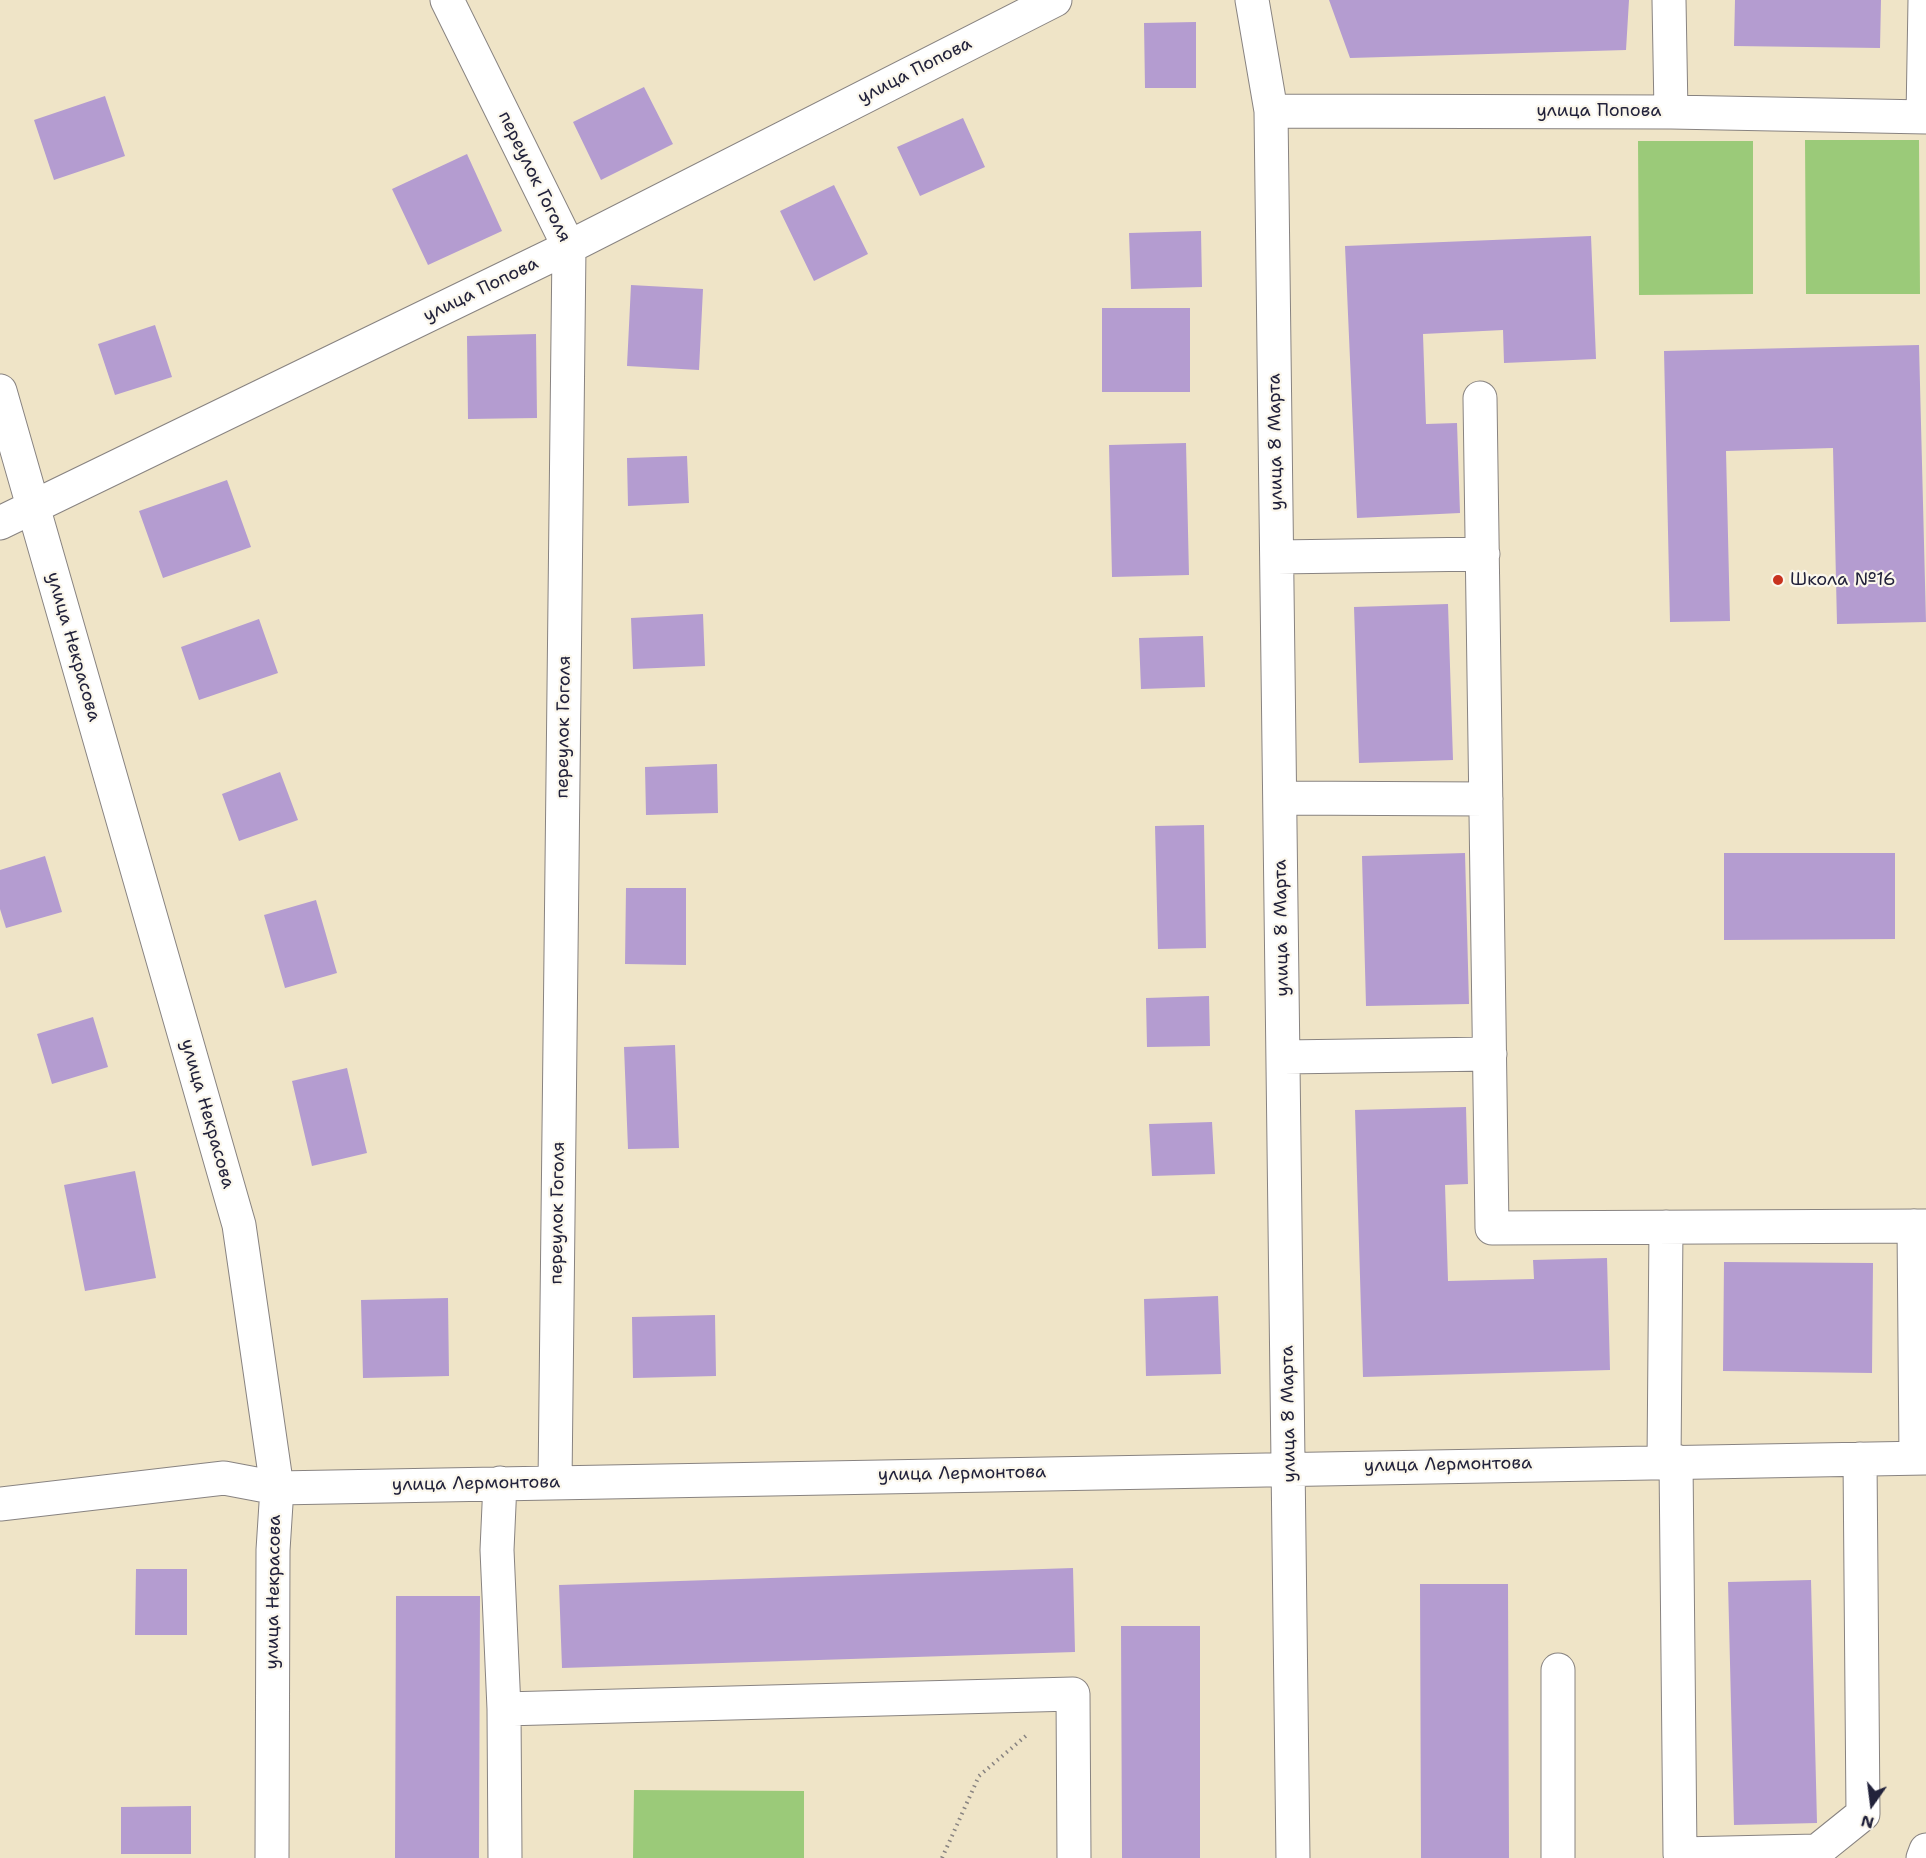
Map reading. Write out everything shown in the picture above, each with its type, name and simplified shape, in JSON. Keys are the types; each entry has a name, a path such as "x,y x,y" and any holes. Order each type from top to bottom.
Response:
{"street":[{"name":"переулок Гоголя","path":"447,0 569,247 555,1482"},
{"name":"улица Попова","path":"0,523 569,247 1055,0"},
{"name":"улица 8 Марта","path":"1252,0 1271,111 1290,1467 1293,1858"},
{"path":"1669,0 1671,112"},
{"path":"1924,117 1925,0"},
{"name":"улица Попова","path":"1271,111 1671,112 1924,117"},
{"name":"улица Некрасова","path":"0,391 239,1225 277,1488 273,1550 272,1858"},
{"path":"1480,398 1492,1228 1920,1226 1921,1458"},
{"path":"1277,557 1483,554"},
{"path":"1280,798 1486,800"},
{"path":"1284,1057 1490,1054"},
{"path":"1666,1227 1680,1854 1817,1851 1863,1814 1860,1459"},
{"name":"улица Лермонтова","path":"0,1504 224,1478 277,1488 1290,1467 1921,1458"},
{"path":"500,1483 497,1550 504,1709 505,1858"},
{"path":"1558,1670 1558,1858"},
{"path":"504,1709 1073,1694 1074,1858"},
{"path":"1923,1858 1926,1850"}],"path":[{"path":"942,1858 979,1776 1073,1694"}],"green space":[{"path":"1805,140 1919,140 1920,294 1806,294"},
{"path":"1638,141 1753,141 1753,294 1639,295"},
{"path":"634,1790 804,1791 804,1858 633,1858"}],"building":[{"path":"1329,0 1629,0 1626,50 1350,58"},
{"path":"1735,0 1881,0 1880,48 1734,46"},
{"path":"1196,22 1196,88 1145,88 1144,23"},
{"path":"644,87 673,144 601,180 573,122"},
{"path":"105,96 125,156 54,180 34,120"},
{"path":"963,118 985,167 920,196 897,147"},
{"path":"467,154 502,231 428,265 392,189"},
{"path":"834,185 868,254 814,281 780,211"},
{"path":"1201,231 1202,287 1131,289 1129,233"},
{"path":"1591,236 1596,359 1504,363 1503,330 1423,334 1426,424 1457,423 1460,513 1357,518 1345,246"},
{"path":"631,285 703,289 699,370 627,366"},
{"path":"1102,308 1190,308 1190,392 1102,392"},
{"path":"155,325 172,377 115,395 98,344"},
{"path":"536,334 537,418 468,419 467,336"},
{"path":"1919,345 1926,622 1837,624 1833,448 1726,451 1730,621 1670,622 1664,351"},
{"path":"1186,443 1189,575 1112,577 1109,445"},
{"path":"687,456 689,503 628,506 627,458"},
{"path":"227,480 251,547 163,578 139,511"},
{"path":"1448,604 1453,760 1359,763 1354,607"},
{"path":"703,614 705,666 633,669 631,618"},
{"path":"259,619 278,673 199,700 181,647"},
{"path":"1203,636 1205,687 1141,689 1139,638"},
{"path":"717,764 718,813 646,815 645,767"},
{"path":"280,772 298,820 239,841 222,794"},
{"path":"1204,825 1206,948 1158,949 1155,826"},
{"path":"1465,853 1469,1004 1366,1006 1362,856"},
{"path":"1724,853 1895,853 1895,939 1724,940"},
{"path":"45,856 62,912 6,928 0,909 0,870"},
{"path":"626,888 686,888 686,965 625,964"},
{"path":"316,900 337,973 285,988 264,915"},
{"path":"1209,996 1210,1046 1147,1047 1146,998"},
{"path":"93,1017 108,1067 52,1084 37,1034"},
{"path":"675,1045 679,1148 628,1149 624,1047"},
{"path":"347,1068 367,1153 312,1166 292,1081"},
{"path":"1466,1107 1468,1184 1445,1185 1448,1281 1534,1279 1533,1260 1607,1258 1610,1370 1363,1377 1355,1110"},
{"path":"1212,1122 1215,1174 1152,1176 1149,1124"},
{"path":"135,1171 156,1278 85,1291 64,1185"},
{"path":"1724,1262 1873,1263 1872,1373 1723,1371"},
{"path":"1218,1296 1221,1374 1146,1376 1144,1299"},
{"path":"448,1298 449,1376 363,1378 361,1300"},
{"path":"715,1315 716,1376 633,1378 632,1317"},
{"path":"1073,1568 1075,1652 562,1668 559,1585"},
{"path":"136,1569 187,1569 187,1635 135,1635"},
{"path":"1811,1580 1817,1823 1734,1825 1728,1582"},
{"path":"1420,1584 1508,1584 1509,1858 1421,1858"},
{"path":"396,1596 480,1596 479,1858 395,1858"},
{"path":"1121,1626 1200,1626 1200,1858 1122,1858"},
{"path":"191,1806 191,1854 121,1854 121,1807"}],"place":[{"name":"Школа №16","path":"1778,580"}]}
